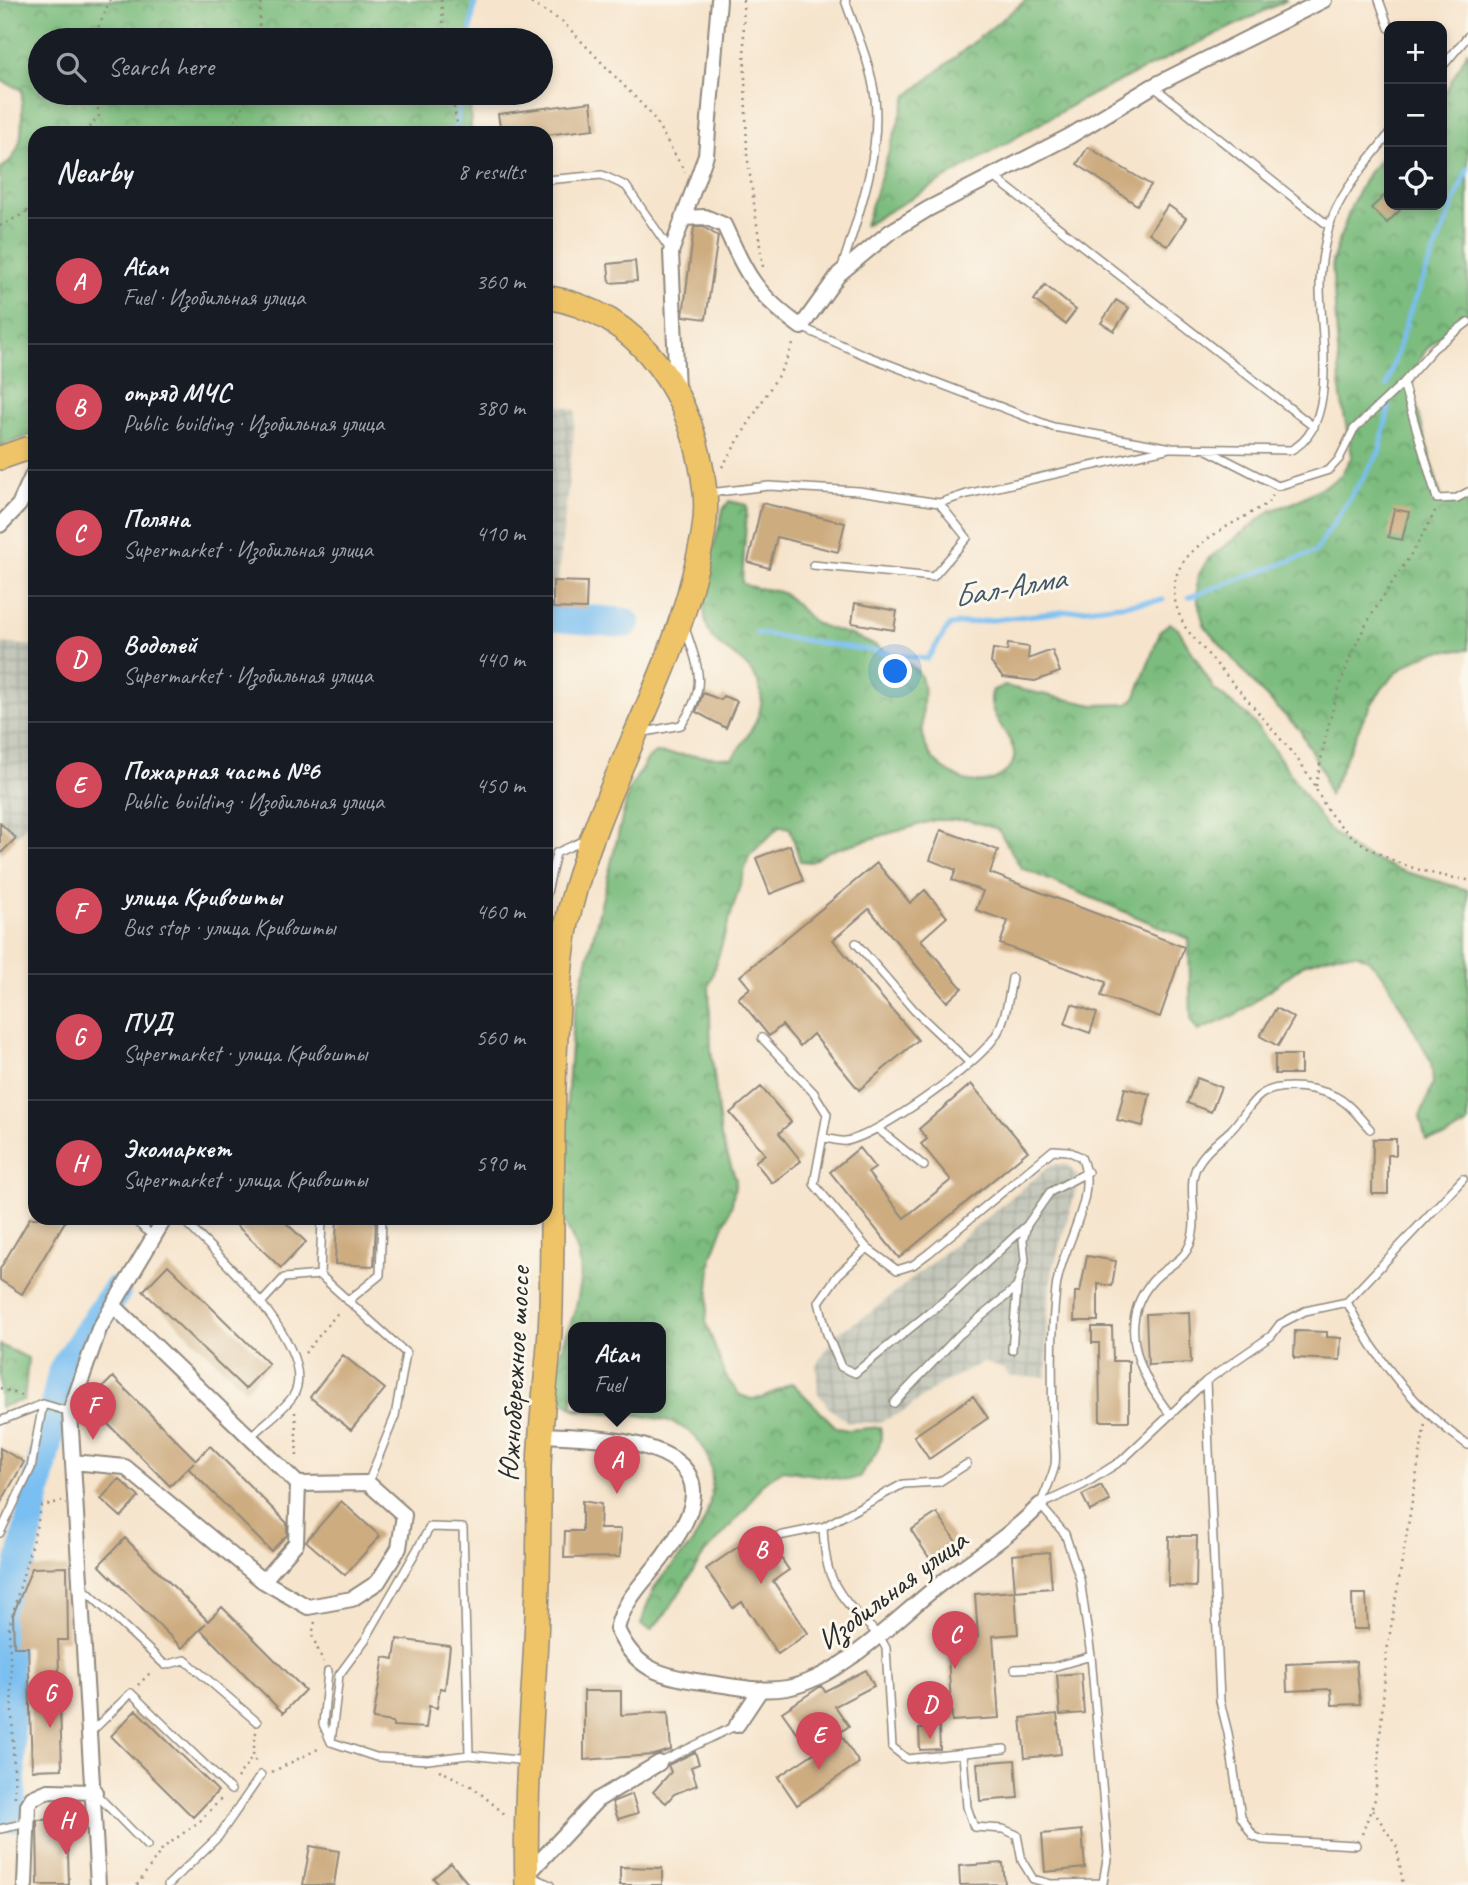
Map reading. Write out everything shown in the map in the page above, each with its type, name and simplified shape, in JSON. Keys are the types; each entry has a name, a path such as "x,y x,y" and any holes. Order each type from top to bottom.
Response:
{"highway":[{"name":"Южнобережное шоссе","path":"553,298 570,301 598,313 631,335 677,392 690,421 705,494 703,541 683,622 612,789 574,897 563,953 553,1089"},
{"name":"Южнобережное шоссе","path":"553,305 569,308 608,327 667,383 684,415 701,494 700,540 679,624 616,770 568,905 555,994 553,1029"},
{"path":"0,458 28,455"},
{"path":"0,470 28,457"},
{"name":"Южнобережное шоссе","path":"523,1882 537,1465 542,1435 548,1225"},
{"name":"Южнобережное шоссе","path":"523,1882 515,1824 517,1759 544,1370 551,1311 551,1225"}],"street":[{"path":"677,392 671,252 706,155 719,0"},
{"path":"682,218 705,217 724,225 737,258 751,282 780,312 801,327 839,274 890,232 928,209 994,177 1153,86 1324,0"},
{"path":"0,525 19,505 28,473"},
{"path":"98,1885 95,1792 70,1412 99,1329 114,1306 150,1235 159,1225"},
{"path":"73,1462 125,1467 263,1581 308,1607 352,1599 378,1582 399,1548 404,1515 368,1483 298,1483 114,1306"},
{"name":"Изобильная улица","path":"542,1435 646,1446 671,1457 687,1472 693,1494 685,1521 660,1560 621,1610 617,1629 635,1660 650,1668 689,1680 761,1689 787,1688 817,1677 840,1665 1016,1530 1040,1505"},
{"path":"263,1581 296,1543 298,1483"},
{"path":"737,1725 761,1689"},
{"path":"523,1882 597,1800 659,1763"},
{"path":"25,1885 22,1824 28,1805 38,1794 95,1792"}],"lane":[{"path":"839,274 867,183 875,109 867,62 845,0"},
{"path":"1379,0 1386,21"},
{"path":"1447,61 1468,36"},
{"path":"1153,86 1329,226"},
{"path":"801,327 862,354 1053,427 1172,448 1291,450 1303,444 1314,427 1323,388 1320,285 1329,226 1340,202 1384,141"},
{"path":"553,179 602,175 626,186 671,252"},
{"path":"994,177 1314,427"},
{"path":"1204,448 1278,486 1329,470 1354,429 1403,383 1434,348 1468,322"},
{"path":"1403,383 1437,499 1457,498 1468,492"},
{"path":"705,494 769,486 859,491 939,503 967,494 1172,448"},
{"path":"813,565 933,577 967,538 939,503"},
{"path":"636,733 681,725 692,710 699,691 700,673 683,622"},
{"path":"553,866 556,853 592,836"},
{"path":"856,943 914,1010 969,1062"},
{"path":"825,1138 845,1142 878,1129 902,1116 969,1062 996,1036 1008,1004 1013,978"},
{"path":"553,984 555,994"},
{"path":"762,1038 827,1114 825,1138 815,1167 814,1184 867,1248 897,1270 913,1265 1053,1150 1068,1151 1081,1157 1088,1171 1081,1212 1064,1251 1056,1289 1053,1420 1055,1464 1040,1505"},
{"path":"1170,1414 1148,1387 1135,1354 1135,1314 1150,1283 1184,1257 1194,1233 1194,1173 1211,1147 1233,1128 1259,1095 1280,1088 1322,1091 1343,1101 1370,1129"},
{"path":"878,1129 924,1166"},
{"path":"867,1248 838,1275 820,1302 827,1334 841,1367 855,1373 945,1300 1027,1225 1050,1192 1088,1171"},
{"path":"1040,1505 1083,1485 1121,1461 1206,1381 1270,1336 1280,1324 1305,1311 1347,1302 1463,1179"},
{"path":"139,1225 150,1235"},
{"path":"188,1225 262,1302 298,1362 294,1394 250,1437"},
{"path":"322,1225 320,1275 406,1353 396,1416 368,1483"},
{"path":"348,1301 380,1275 382,1225"},
{"path":"1012,1350 1017,1287 1025,1261 1023,1240 1027,1225"},
{"path":"262,1302 284,1279 320,1275"},
{"path":"894,1403 959,1335 1017,1287"},
{"path":"1347,1302 1375,1353 1428,1414 1468,1445"},
{"path":"1206,1381 1220,1701 1241,1817 1252,1836 1263,1840 1356,1845"},
{"path":"0,1422 43,1404 70,1412"},
{"path":"0,1533 31,1468 43,1404"},
{"path":"769,1538 823,1527 903,1484 939,1482 967,1464"},
{"path":"963,1754 967,1807 974,1827 1003,1829 1017,1835 1022,1861 1032,1879 1051,1884 1103,1882 1108,1853 1091,1656 1080,1579 1065,1534 1040,1505"},
{"path":"331,1742 339,1675 365,1640 430,1527 463,1528 469,1755"},
{"path":"823,1527 825,1564 842,1599 879,1633 886,1648 892,1747 907,1759 1004,1749"},
{"path":"80,1585 165,1665 185,1660 257,1722"},
{"path":"1015,1669 1054,1667 1091,1656"},
{"path":"328,1671 323,1724 331,1742 376,1757 417,1760 469,1755 517,1759"},
{"path":"90,1733 131,1693 231,1790"},
{"path":"659,1763 737,1725"},
{"path":"168,1885 218,1837 261,1775"},
{"path":"95,1792 147,1846"},
{"path":"0,1829 22,1824"},
{"path":"523,1882 550,1885"}],"path":[{"path":"98,28 110,0"},
{"path":"259,28 261,0"},
{"path":"441,0 444,28"},
{"path":"525,0 563,22 652,115 695,189"},
{"path":"743,0 747,155 765,279"},
{"path":"91,126 99,116 98,105"},
{"path":"232,126 243,105"},
{"path":"454,105 458,126"},
{"path":"0,226 27,212"},
{"path":"705,494 782,369 801,327"},
{"path":"1278,486 1268,503 1215,532 1191,552 1173,587 1174,607 1187,630 1295,757 1337,822 1358,840 1416,870 1468,880"},
{"path":"1316,788 1333,707 1353,652 1436,510 1437,499"},
{"path":"298,1362 348,1301"},
{"path":"0,1388 43,1404"},
{"path":"294,1394 298,1483"},
{"path":"1356,1845 1373,1810 1387,1651 1428,1414"},
{"path":"22,1824 9,1627 42,1506 75,1497"},
{"path":"308,1607 316,1620 312,1634 328,1671"},
{"path":"131,1693 161,1661"},
{"path":"137,1885 163,1848 200,1821 231,1790 253,1755 257,1722"},
{"path":"253,1755 261,1775 281,1769 331,1742"},
{"path":"417,1760 473,1787 515,1824"},
{"path":"1373,1810 1397,1847 1403,1885"}],"shaded area":[{"path":"553,404 576,410 556,598 553,597"},
{"path":"0,643 28,645 28,824 16,836 0,821"},
{"path":"1052,1164 1068,1164 1079,1179 1053,1269 1048,1303 1047,1377 1010,1377 1004,1369 983,1362 939,1385 903,1412 877,1423 848,1422 830,1409 818,1393 816,1365 836,1334 870,1313"}],"green space":[{"path":"0,0 477,0 470,28 28,28 28,105 470,105 471,126 28,126 28,436 0,446 0,169 9,162 19,144 22,90 0,80"},
{"path":"1026,0 1287,0 1081,100 865,225 907,96"},
{"path":"1468,50 1468,314 1423,354 1414,376 1412,390 1443,504 1451,504 1468,497 1468,650 1435,652 1413,661 1396,674 1368,710 1329,795 1322,771 1300,730 1261,692 1204,625 1198,602 1197,578 1208,559 1272,510 1293,503 1341,475 1352,456 1341,398 1332,261 1352,204 1368,173 1384,155 1384,210 1447,210 1447,89"},
{"path":"729,501 747,505 742,583 782,593 814,622 854,636 915,669 921,678 923,690 922,717 926,746 934,760 967,781 994,780 1007,771 1013,761 1011,742 993,712 993,690 1004,686 1094,705 1128,704 1136,696 1161,630 1170,623 1179,630 1214,689 1249,717 1271,745 1326,827 1356,852 1399,870 1468,890 1468,1124 1446,1137 1426,1140 1420,1117 1433,1083 1431,1061 1384,976 1368,959 1358,954 1337,954 1306,963 1236,1015 1198,1031 1191,1021 1189,939 1021,868 998,829 968,820 935,820 829,851 811,862 800,861 790,828 780,826 749,856 709,986 711,1048 721,1137 736,1180 732,1204 712,1256 706,1323 726,1377 740,1395 751,1399 763,1398 792,1383 837,1428 848,1430 880,1427 880,1441 876,1454 859,1477 848,1480 783,1470 763,1483 745,1510 703,1556 667,1612 651,1630 641,1625 651,1595 660,1580 694,1540 708,1511 712,1479 708,1456 697,1439 682,1427 664,1420 610,1413 666,1413 666,1322 571,1322 578,1296 580,1265 577,1250 564,1221 560,1198 573,1019 629,790 647,760 655,753 732,758 750,732 761,707 758,682 750,670 714,640 709,632 705,618 705,587 723,510"},
{"path":"568,1331 568,1405 555,1385 553,1373"},
{"path":"0,1345 28,1358 24,1400 0,1407"}],"building":[{"path":"591,102 594,129 553,134 553,126 500,126 498,114"},
{"path":"1088,147 1151,185 1137,205 1077,164"},
{"path":"1384,196 1384,210 1400,210 1387,223 1371,208"},
{"path":"1168,205 1186,218 1168,246 1149,233"},
{"path":"694,227 703,227 718,236 706,319 683,316"},
{"path":"635,261 637,281 610,283 608,264"},
{"path":"1045,285 1076,310 1065,324 1034,300"},
{"path":"1116,300 1129,308 1114,331 1101,323"},
{"path":"762,503 845,523 838,552 777,537 769,568 748,562"},
{"path":"1394,509 1409,512 1402,540 1388,537"},
{"path":"553,581 587,582 586,609 553,608"},
{"path":"855,603 897,611 894,630 852,623"},
{"path":"1008,644 1029,647 1028,659 1052,650 1060,672 1035,681 1003,677 991,663 993,649 1007,651"},
{"path":"703,693 721,700 723,696 737,701 726,728 696,712"},
{"path":"0,823 16,838 0,854"},
{"path":"941,830 998,850 990,873 1184,947 1160,1017 1101,996 1106,982 1000,944 1008,921 976,910 983,891 952,880 956,870 930,860"},
{"path":"790,845 803,881 770,894 756,858"},
{"path":"877,863 910,903 925,890 947,917 921,940 962,988 947,1002 869,909 833,940 918,1040 859,1090 813,1034 800,1046 782,1025 769,1036 738,998 750,988 740,976"},
{"path":"1072,1004 1097,1013 1090,1033 1065,1024"},
{"path":"1276,1008 1294,1018 1278,1046 1260,1036"},
{"path":"1275,1055 1301,1055 1301,1074 1275,1074"},
{"path":"1197,1078 1221,1087 1211,1112 1187,1103"},
{"path":"971,1084 1028,1151 899,1258 830,1172 859,1148 875,1168 868,1173 904,1218 951,1180 921,1144 927,1139 919,1129"},
{"path":"761,1087 791,1122 779,1133 801,1161 772,1183 755,1162 765,1154 730,1113"},
{"path":"1125,1088 1150,1094 1143,1126 1117,1120"},
{"path":"1373,1139 1396,1139 1396,1155 1388,1155 1388,1194 1372,1194"},
{"path":"28,1221 28,1225 63,1225 22,1294 0,1280 0,1269"},
{"path":"236,1225 288,1225 306,1242 281,1268"},
{"path":"337,1225 376,1225 374,1266 335,1264"},
{"path":"1087,1256 1116,1261 1112,1286 1098,1284 1098,1321 1074,1321 1075,1292 1080,1292"},
{"path":"168,1265 269,1364 245,1389 143,1291"},
{"path":"1189,1312 1191,1363 1148,1365 1146,1314"},
{"path":"1092,1327 1112,1327 1113,1361 1129,1361 1129,1421 1100,1421 1099,1343 1092,1343"},
{"path":"1295,1331 1327,1332 1327,1337 1341,1338 1340,1360 1294,1358"},
{"path":"343,1355 385,1389 351,1430 310,1397"},
{"path":"113,1377 196,1460 210,1446 287,1523 287,1535 271,1551 188,1468 170,1486 87,1403"},
{"path":"973,1396 988,1418 929,1459 914,1436"},
{"path":"0,1448 24,1462 0,1504"},
{"path":"119,1479 139,1497 121,1517 101,1499"},
{"path":"1101,1485 1110,1501 1090,1511 1082,1495"},
{"path":"341,1501 380,1536 345,1575 306,1541"},
{"path":"582,1501 601,1504 600,1529 621,1529 620,1557 564,1558 565,1531 582,1531"},
{"path":"937,1513 956,1542 930,1559 911,1530"},
{"path":"1169,1536 1197,1536 1196,1587 1168,1586"},
{"path":"125,1538 208,1621 222,1607 305,1690 283,1713 200,1629 182,1648 99,1565"},
{"path":"748,1540 767,1567 781,1558 789,1570 773,1581 808,1633 778,1654 742,1602 733,1608 706,1569"},
{"path":"1049,1552 1052,1588 1015,1591 1012,1555"},
{"path":"67,1567 68,1640 58,1640 62,1769 32,1770 28,1647 14,1647 13,1615 32,1568"},
{"path":"1015,1591 1018,1634 993,1636 999,1718 952,1721 947,1639 978,1637 975,1594"},
{"path":"1352,1594 1366,1594 1368,1629 1353,1629"},
{"path":"397,1639 450,1646 445,1689 440,1688 437,1708 429,1706 426,1728 393,1726 393,1722 373,1719 384,1657 394,1659"},
{"path":"1356,1661 1360,1704 1332,1705 1331,1689 1287,1691 1286,1664"},
{"path":"866,1670 874,1686 835,1706 849,1726 838,1734 824,1714 797,1733 782,1712 821,1686 825,1691"},
{"path":"1081,1673 1084,1713 1060,1715 1057,1675"},
{"path":"584,1691 621,1691 621,1715 668,1712 671,1750 653,1755 584,1760"},
{"path":"136,1710 218,1791 193,1817 111,1736"},
{"path":"1057,1714 1061,1754 1025,1758 1021,1718"},
{"path":"939,1727 940,1749 920,1750 919,1729"},
{"path":"841,1735 859,1763 797,1805 778,1777"},
{"path":"695,1752 699,1764 691,1767 697,1785 674,1794 666,1803 653,1792 671,1772 668,1765"},
{"path":"1015,1760 1018,1798 980,1801 977,1763"},
{"path":"632,1794 638,1813 618,1819 612,1802"},
{"path":"67,1819 69,1885 38,1885 37,1820"},
{"path":"1082,1830 1085,1868 1045,1872 1042,1834"},
{"path":"310,1846 339,1851 334,1885 303,1885"},
{"path":"451,1863 469,1885 439,1885 433,1878"},
{"path":"1003,1863 1005,1884 960,1885 959,1866"},
{"path":"620,1867 662,1868 662,1885 620,1885"}],"waterway":[{"path":"471,28 475,0"},
{"path":"456,126 459,105"},
{"name":"Бал-Алма","path":"1387,385 1409,314 1468,168"},
{"name":"Бал-Алма","path":"1189,597 1315,552 1379,453 1389,407"},
{"name":"Бал-Алма","path":"756,633 927,659 950,625 1163,600"},
{"name":"Бал-Алма","path":"553,617 625,623"},
{"name":"Бал-Алма","path":"12,1817 7,1626 63,1370 116,1291"}],"place":[{"name":"улица Кривошты","path":"93,1440"},
{"name":"Atan","path":"617,1494"},
{"name":"отряд МЧС","path":"761,1584"},
{"name":"Поляна","path":"955,1669"},
{"name":"ПУД","path":"50,1728"},
{"name":"Водолей","path":"930,1739"},
{"name":"Пожарная часть №6","path":"819,1770"},
{"name":"Экомаркет","path":"66,1855"}]}
